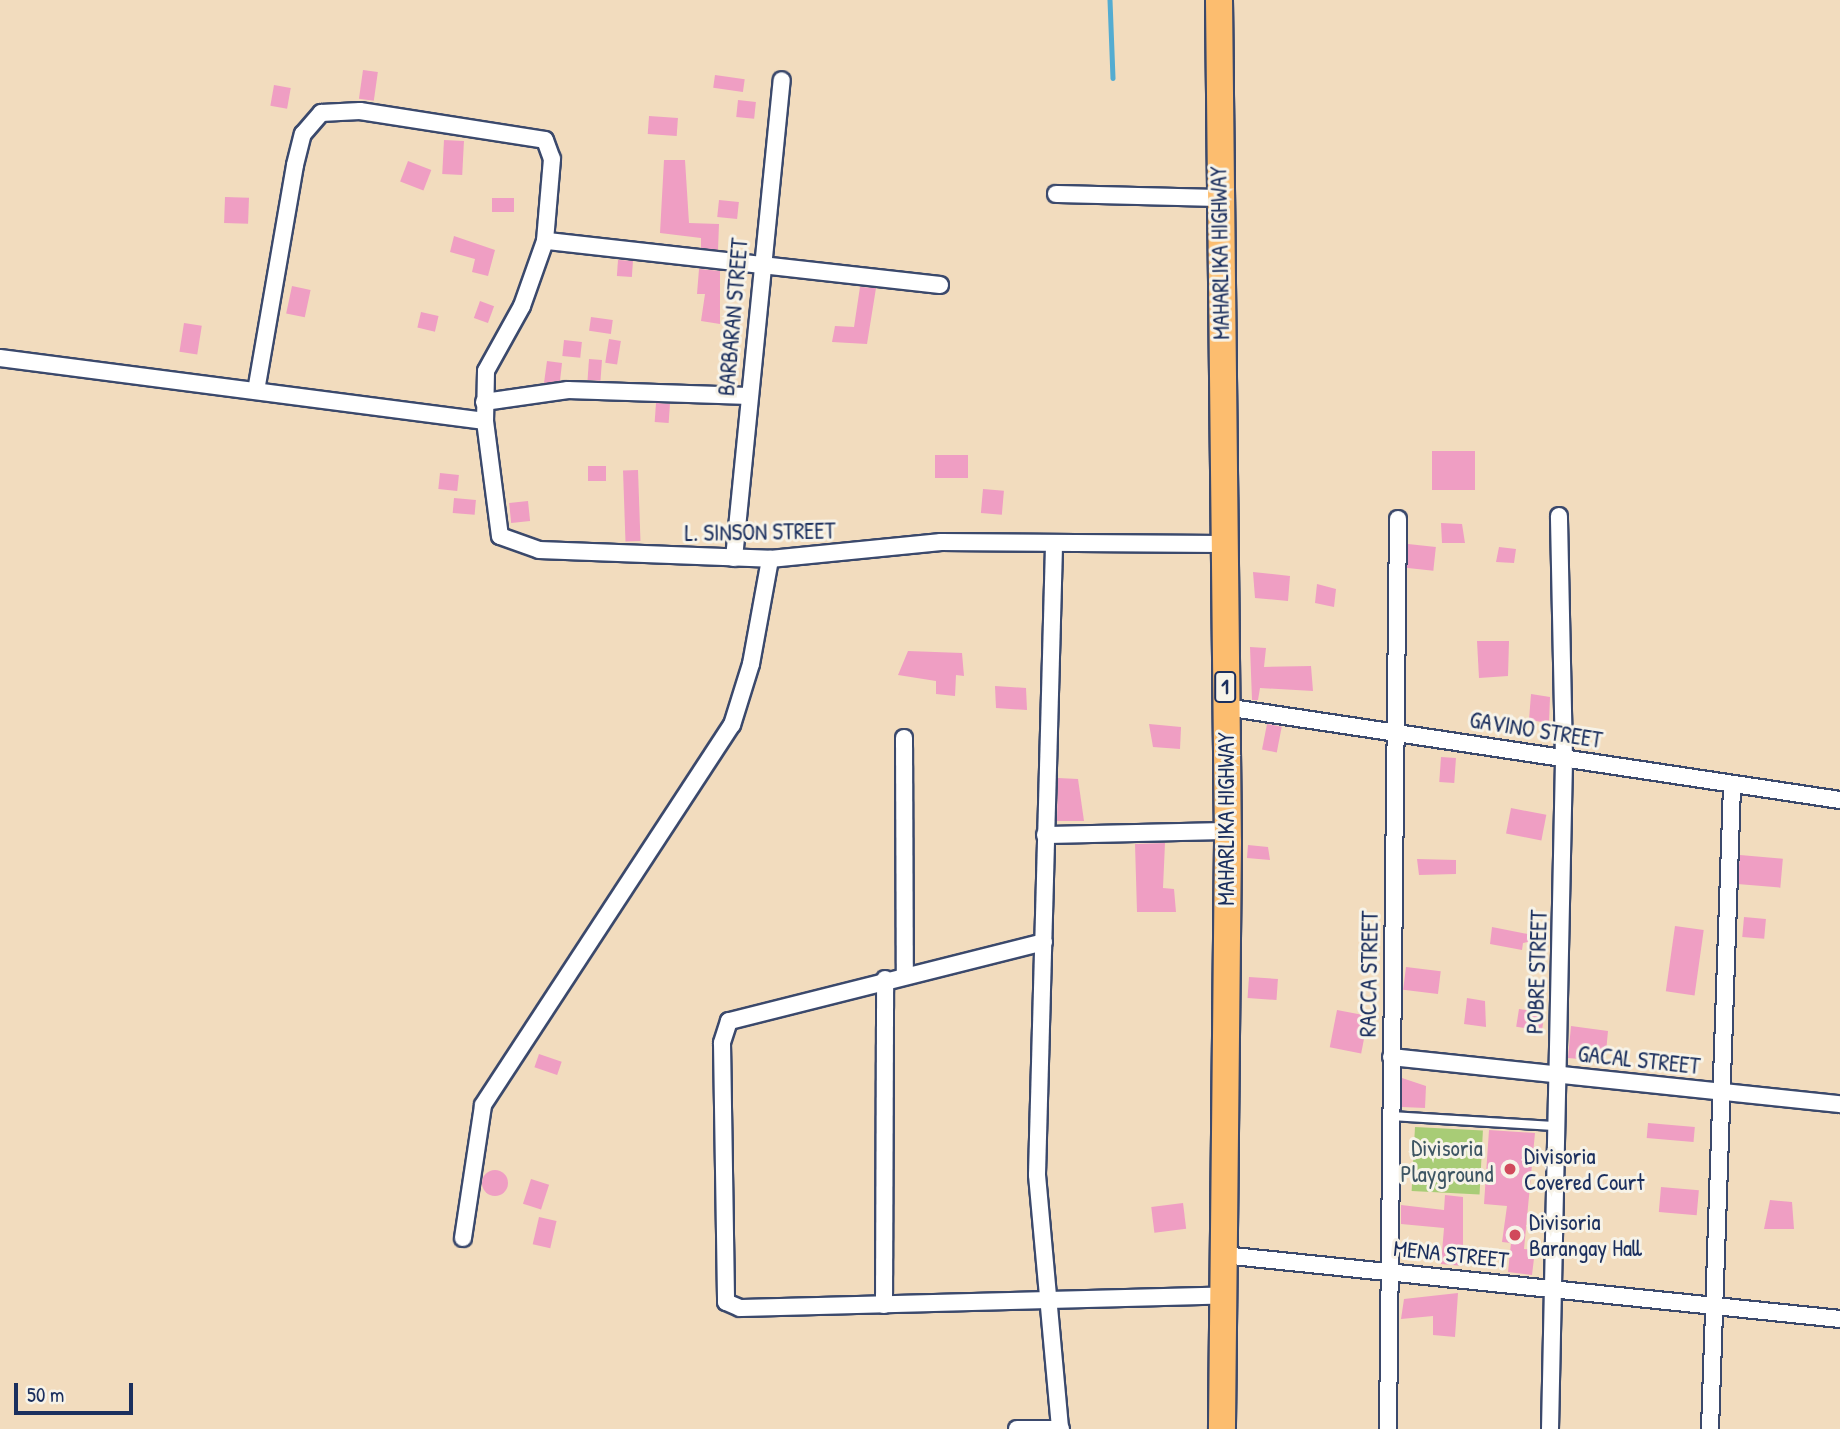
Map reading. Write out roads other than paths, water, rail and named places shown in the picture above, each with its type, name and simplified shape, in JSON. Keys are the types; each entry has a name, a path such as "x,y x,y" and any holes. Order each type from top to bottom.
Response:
{"highway":[{"name":"MAHARLIKA HIGHWAY","path":"1219,0 1222,544 1228,831 1222,1429"}],"street":[{"name":"BARBARAN STREET","path":"734,558 760,263 782,80"},
{"path":"0,358 485,421 484,402 490,353 522,306 545,241 552,159 545,140 360,111 321,113 303,134 295,165 256,391"},
{"path":"1056,194 1220,198"},
{"path":"545,241 940,285"},
{"path":"484,402 568,390 748,396"},
{"name":"L. SINSON STREET","path":"485,421 500,537 539,550 770,559 941,542 1054,546 1222,544"},
{"name":"POBRE STREET","path":"1550,1429 1554,1126 1564,758 1559,516"},
{"name":"RACCA STREET","path":"1388,1429 1398,519"},
{"path":"1017,1429 1060,1429 1046,1303 1037,1175 1054,546"},
{"path":"463,1238 483,1104 732,725 751,664 770,559"},
{"name":"GAVINO STREET","path":"1225,707 1395,731 1732,786 1840,800"},
{"path":"904,738 905,974"},
{"path":"1710,1429 1711,1308 1724,1091 1732,786"},
{"path":"1045,835 1228,831"},
{"path":"1044,942 742,1014 729,1021 722,1044 726,1302 740,1308 1046,1303 1223,1295"},
{"path":"884,1305 885,979"},
{"name":"GACAL STREET","path":"1391,1057 1840,1104"},
{"name":"MENA STREET","path":"1223,1255 1388,1270 1711,1308 1840,1319"}],"lane":[{"path":"1391,1116 1554,1126"}],"waterway":[{"path":"1110,0 1113,78"}],"place":[{"name":"Divisoria Covered Court","path":"1510,1169"},
{"name":"Divisoria Barangay Hall","path":"1515,1235"}],"park label":[{"name":"Divisoria Playground","path":"1447,1161"}]}
